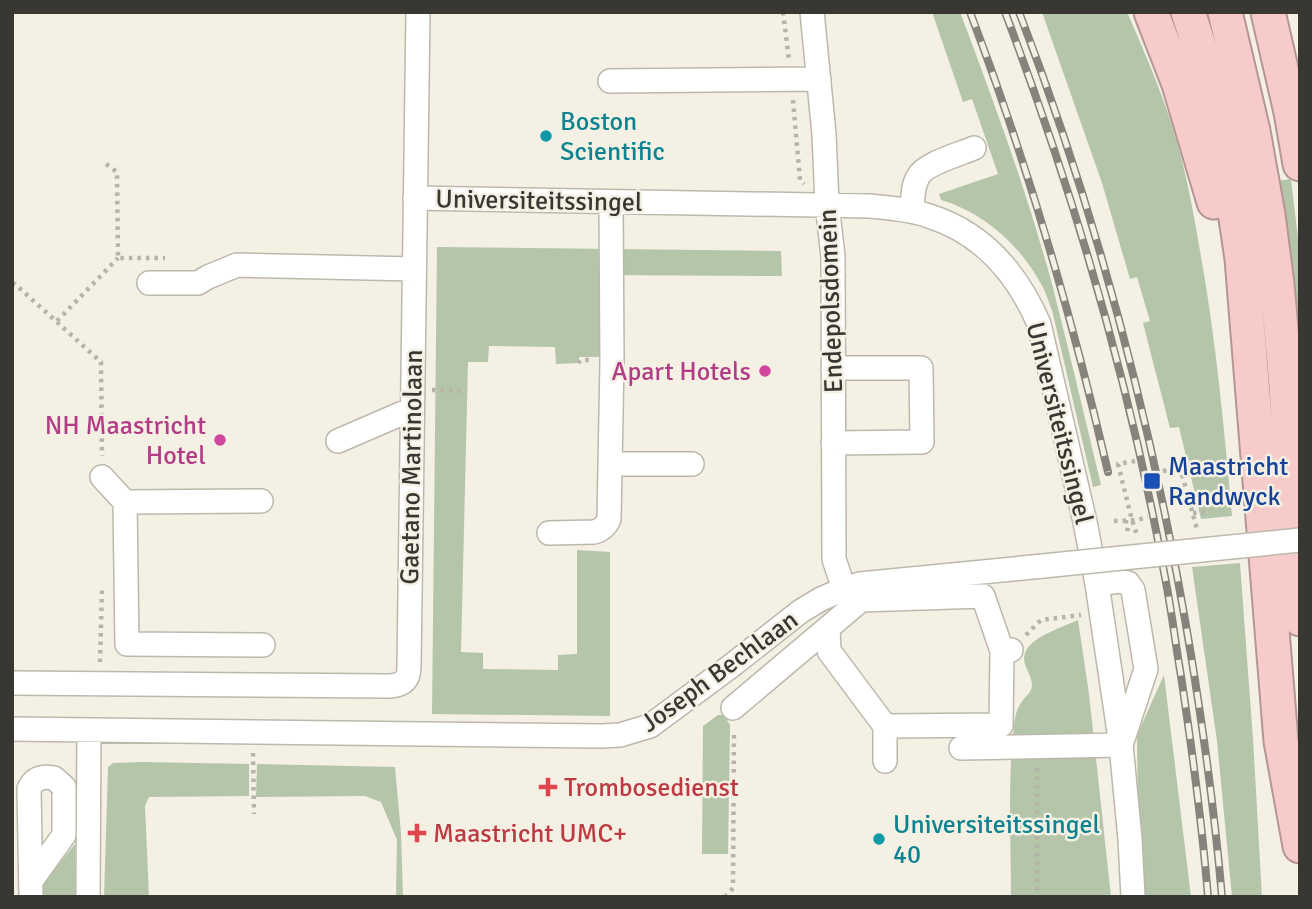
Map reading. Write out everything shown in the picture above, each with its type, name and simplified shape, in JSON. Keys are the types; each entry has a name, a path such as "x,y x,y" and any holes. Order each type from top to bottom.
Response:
{"highway":[{"path":"1151,12 1183,97 1246,315"},
{"path":"1188,12 1218,117 1234,206 1246,315 1281,741 1300,846"},
{"path":"1226,12 1253,131 1277,284 1300,620"},
{"path":"1268,12 1300,164"}],"street":[{"name":"Gaetano Martinolaan","path":"93,677 390,686 404,681 409,673 418,12"},
{"name":"Endepolsdomein","path":"812,12 833,256 834,559 857,599"},
{"path":"610,80 819,79"},
{"path":"912,211 915,186 924,169 974,148"},
{"name":"Universiteitssingel","path":"415,198 827,204 912,211 956,227 980,243 1006,267 1026,296 1039,324 1097,584 1121,745 1133,897"},
{"path":"549,533 589,533 601,530 609,519 611,202"},
{"path":"149,284 198,283 237,265 414,269"},
{"path":"833,370 921,368 922,442 833,443"},
{"path":"338,441 412,409"},
{"path":"610,464 692,464"},
{"path":"102,477 125,502 127,644 263,645"},
{"path":"125,502 261,502"},
{"name":"Joseph Bechlaan","path":"12,729 620,735 650,726 732,687 801,611 821,599 857,599 1043,566 1300,540"},
{"path":"961,748 1121,745 1146,668 1133,590 1129,583 1119,581 1097,584"},
{"path":"732,687 828,628 857,599 983,596 1006,651 1001,725 885,726"},
{"path":"828,628 829,651 885,726 885,761"},
{"path":"12,683 93,677"},
{"path":"88,897 89,730"}],"path":[{"path":"783,12 800,180 827,204"},
{"path":"57,321 118,258 117,172 106,164"},
{"path":"118,258 150,258"},
{"path":"12,284 101,362 102,477"},
{"path":"429,390 466,391"},
{"path":"1130,513 1115,465 1135,461"},
{"path":"1163,471 1181,467 1191,507"},
{"path":"1193,513 1206,512"},
{"path":"1126,533 1128,522 1148,517"},
{"path":"93,677 100,643"},
{"path":"724,897 733,888 735,755 732,687"},
{"path":"1037,747 1037,897"},
{"path":"253,752 254,814"}],"green space":[{"path":"932,12 960,12 997,113 1052,284 1101,485 1093,487 1052,310 1043,287 1023,257 999,232 972,213 941,200 939,194 998,174 972,99 963,102"},
{"path":"1042,12 1127,12 1148,60 1172,125 1193,210 1211,317 1232,516 1201,519 1179,427 1170,428 1143,323 1150,321 1137,277 1130,279 1102,183"},
{"path":"1291,179 1300,255 1300,360 1288,236 1277,181"},
{"path":"437,247 781,251 782,276 604,275 604,357 579,357 578,363 556,364 555,347 489,346 488,362 468,362 461,652 483,653 483,669 558,670 558,655 577,654 577,550 610,552 610,716 432,714"},
{"path":"1240,563 1262,897 1232,897 1217,741 1192,567"},
{"path":"1078,620 1089,694 1111,897 1011,897 1011,762 1015,718 1032,685 1025,654 1037,640"},
{"path":"1164,675 1191,897 1139,897 1137,735"},
{"path":"718,715 724,715 730,725 728,854 702,854 703,726"},
{"path":"113,763 249,764 249,796 149,797 145,806 149,897 104,897 108,767"},
{"path":"257,764 395,767 403,897 396,897 397,840 381,802 365,796 256,797"},
{"path":"75,844 75,897 42,897 42,885"}],"railway":[{"path":"970,12 1011,125 1047,240 1108,472"},
{"path":"1005,12 1076,219 1117,359 1134,430 1171,611 1193,758 1208,897"},
{"path":"1019,12 1075,169 1142,410 1177,573 1191,655 1209,776 1222,897"}],"place":[{"name":"Boston Scientific","path":"546,136"},
{"name":"Apart Hotels","path":"765,371"},
{"name":"NH Maastricht Hotel","path":"220,440"},
{"name":"Maastricht Randwyck","path":"1152,481"},
{"name":"Trombosedienst","path":"548,787"},
{"name":"Maastricht UMC+","path":"417,833"},
{"name":"Universiteitssingel 40","path":"879,839"}]}
